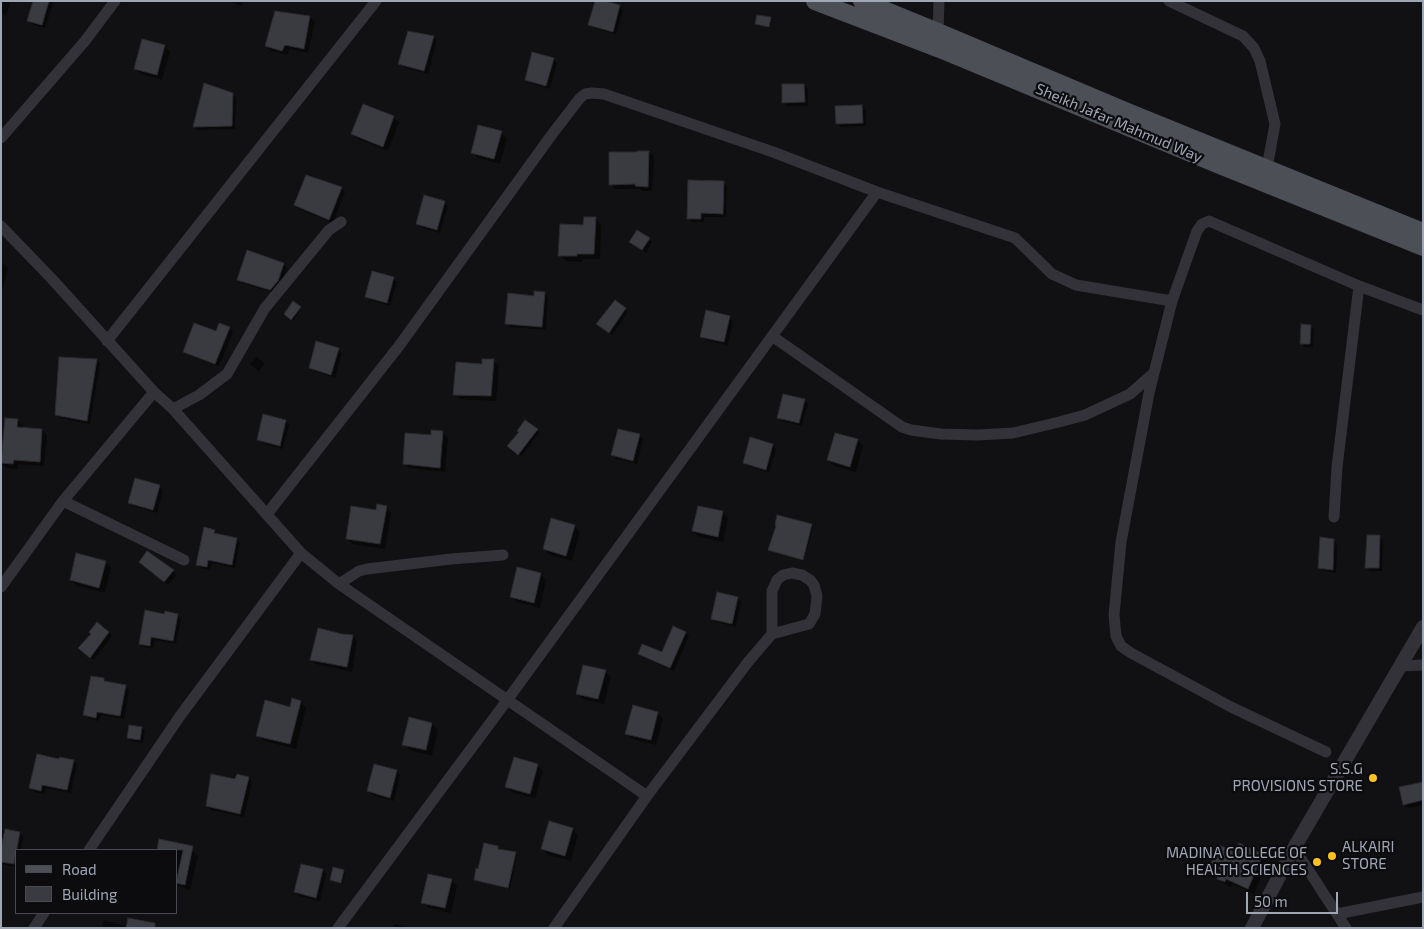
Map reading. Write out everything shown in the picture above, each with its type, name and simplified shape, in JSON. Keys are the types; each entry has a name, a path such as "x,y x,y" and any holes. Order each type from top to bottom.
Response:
{"main road":[{"name":"Sheikh Jafar Mahmud Way","path":"815,1 940,49 1423,247"},
{"name":"Sheikh Jafar Mahmud Way","path":"862,1 1130,113 1423,232"}],"street":[{"path":"1,138 85,41 115,1"},
{"path":"107,341 376,1"},
{"path":"938,32 940,1"},
{"path":"1169,1 1243,36 1254,48 1260,61 1275,124 1267,168"},
{"path":"267,514 399,346 553,133 585,94 604,94 773,152 877,192 1015,238 1052,274 1076,285 1172,301"},
{"path":"338,928 508,699 877,192"},
{"path":"1326,752 1231,707 1120,646 1116,636 1114,615 1121,542 1149,393 1172,301 1197,231 1202,224 1210,221 1359,286 1423,310"},
{"path":"173,409 199,395 227,374 265,308 329,230 340,222"},
{"path":"1,226 52,279 154,392 173,409 301,553 339,584 647,796"},
{"path":"1334,517 1336,467 1359,286"},
{"path":"772,336 902,427 941,434 978,435 1013,433 1085,415 1130,394 1154,373"},
{"path":"1,587 63,501 154,392"},
{"path":"63,501 184,560"},
{"path":"90,849 180,716 301,553"},
{"path":"339,584 359,571 367,569 503,555"},
{"path":"554,928 647,796 748,662 772,634 809,624 815,614 817,596 814,585 802,575 792,573 783,575 777,580 772,591 772,634"},
{"path":"1252,928 1294,848 1423,627"},
{"path":"1400,666 1423,665"},
{"path":"1294,848 1346,928"},
{"path":"1337,914 1423,897"},
{"path":"34,928 43,914"}],"building":[{"path":"33,1 49,1 42,25 27,21"},
{"path":"595,1 605,1 620,5 613,32 588,25"},
{"path":"275,11 310,16 304,49 285,45 282,51 265,46"},
{"path":"757,15 771,17 769,27 755,24"},
{"path":"408,31 434,36 424,71 398,64"},
{"path":"142,39 165,45 157,75 134,69"},
{"path":"532,52 554,58 546,86 525,80"},
{"path":"204,83 233,93 232,126 193,127"},
{"path":"782,84 804,84 805,102 782,103"},
{"path":"363,104 394,116 383,147 351,134"},
{"path":"862,105 863,123 836,124 835,106"},
{"path":"478,125 502,131 494,159 471,153"},
{"path":"649,151 648,187 635,186 635,184 609,185 609,152"},
{"path":"306,175 342,187 329,220 294,205"},
{"path":"688,180 724,181 723,214 701,213 701,219 687,219"},
{"path":"424,195 445,201 437,230 416,224"},
{"path":"584,217 596,217 594,254 558,256 560,224 583,225"},
{"path":"637,230 650,238 642,250 629,242"},
{"path":"247,250 284,263 278,281 270,290 237,280"},
{"path":"372,271 394,277 387,303 365,297"},
{"path":"534,291 545,292 542,327 505,324 508,293 534,296"},
{"path":"615,300 626,308 609,333 596,324"},
{"path":"293,301 301,307 291,320 284,314"},
{"path":"706,310 730,316 724,342 700,337"},
{"path":"194,323 216,331 219,323 230,327 215,364 183,352"},
{"path":"1301,324 1311,325 1310,344 1300,344"},
{"path":"316,341 339,348 331,375 309,368"},
{"path":"59,357 97,359 87,421 55,415"},
{"path":"482,359 494,359 491,396 453,395 456,362 482,364"},
{"path":"783,394 805,399 799,423 777,418"},
{"path":"263,414 286,420 280,446 257,440"},
{"path":"5,418 18,419 17,427 42,429 40,462 14,460 13,464 1,463"},
{"path":"525,420 538,429 518,455 507,446 519,432 517,431"},
{"path":"618,429 640,434 633,461 611,455"},
{"path":"431,430 443,431 440,468 403,464 405,433 431,435"},
{"path":"835,433 858,439 850,467 827,460"},
{"path":"750,437 773,444 766,470 743,463"},
{"path":"135,478 160,485 153,510 128,503"},
{"path":"377,504 387,506 380,544 346,539 351,506 376,510"},
{"path":"698,506 723,511 718,537 692,531"},
{"path":"777,515 812,524 803,560 768,550 776,526"},
{"path":"551,518 575,525 566,556 543,549"},
{"path":"204,527 215,530 214,533 237,538 232,565 208,560 207,567 196,565"},
{"path":"1367,535 1380,535 1379,568 1365,568"},
{"path":"1320,537 1334,539 1333,570 1318,568"},
{"path":"147,551 174,570 164,582 139,562"},
{"path":"76,553 106,561 99,588 70,580"},
{"path":"517,567 541,573 534,603 510,597"},
{"path":"717,592 738,597 732,624 711,619"},
{"path":"145,610 164,614 165,611 178,614 173,641 151,637 150,646 139,644"},
{"path":"97,622 109,632 90,658 78,648 91,634 89,632"},
{"path":"673,626 686,632 670,668 638,654 642,644 662,652"},
{"path":"318,628 353,635 347,667 310,660"},
{"path":"583,665 606,670 598,699 576,694"},
{"path":"91,676 104,678 104,681 126,685 120,716 97,712 96,718 83,715"},
{"path":"292,698 301,701 290,744 256,736 265,700 290,707"},
{"path":"633,705 658,712 651,740 625,734"},
{"path":"409,717 432,723 426,750 402,745"},
{"path":"129,725 142,727 140,740 127,738"},
{"path":"37,754 74,760 67,790 42,785 41,791 29,788"},
{"path":"514,757 538,764 530,794 505,787"},
{"path":"374,764 397,770 390,798 367,791"},
{"path":"211,774 235,779 237,774 249,777 240,814 206,806"},
{"path":"1423,782 1423,800 1403,805 1399,787"},
{"path":"549,821 573,828 565,856 541,849"},
{"path":"5,829 20,832 17,849 15,849 14,864 1,862 1,848"},
{"path":"159,839 193,846 185,885 178,883 183,850 157,849"},
{"path":"484,843 498,846 498,849 516,852 508,888 474,880"},
{"path":"1239,843 1263,854 1248,889 1226,879 1225,882 1217,879 1221,870 1210,865 1219,845 1235,852"},
{"path":"301,864 323,869 316,898 294,892"},
{"path":"333,867 344,870 341,883 330,880"},
{"path":"428,874 452,879 445,908 421,903"},
{"path":"128,918 155,923 155,928 126,928"}],"place":[{"name":"S.S.G PROVISIONS STORE","path":"1373,778"},
{"name":"ALKAIRI STORE","path":"1332,856"},
{"name":"MADINA COLLEGE OF HEALTH SCIENCES","path":"1317,862"}]}
